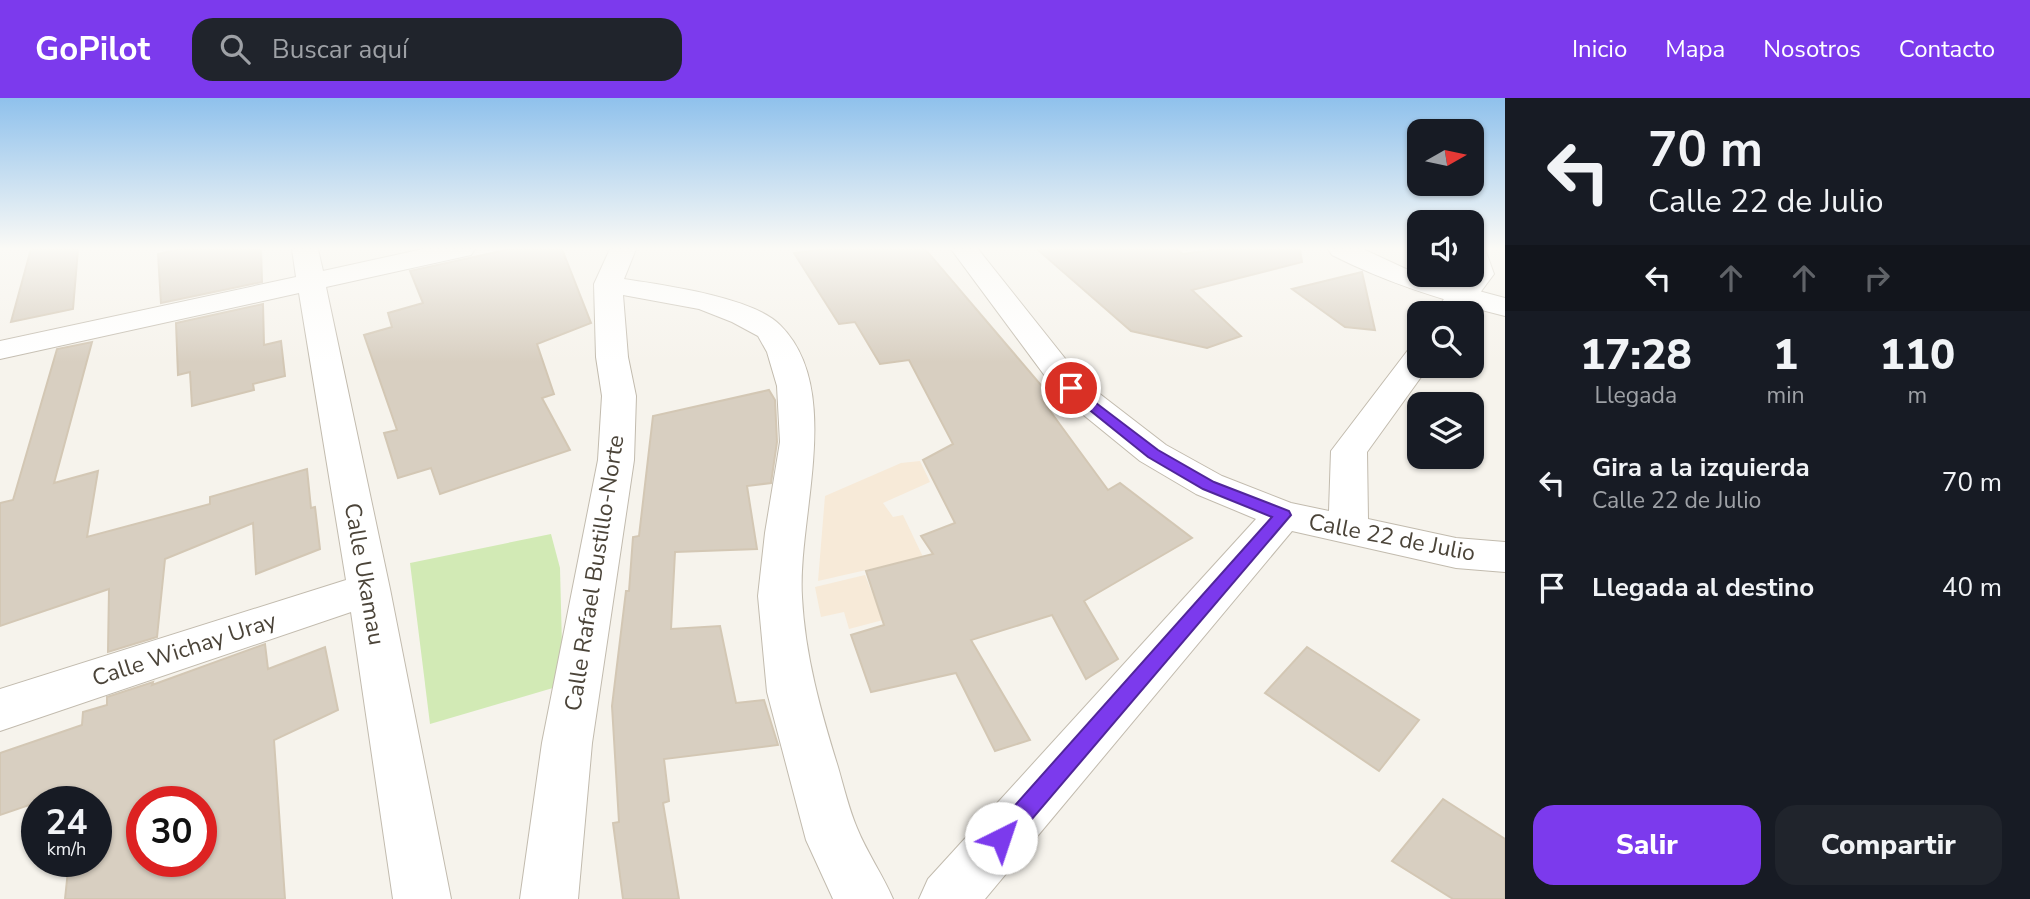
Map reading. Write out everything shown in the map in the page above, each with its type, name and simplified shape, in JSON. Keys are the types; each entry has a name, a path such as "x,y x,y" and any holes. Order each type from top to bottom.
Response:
{"street":[{"path":"0,350 236,286"},
{"name":"Calle Ukamau","path":"312,286 369,589 422,899"},
{"name":"Calle Rafael Bustillo-Norte","path":"549,899 567,743 616,460 619,396 612,357 614,286"},
{"path":"665,286 743,316 769,330 783,352 794,386 799,442 785,533 780,596 791,692 833,840 864,899"},
{"name":"Calle 22 de Julio","path":"993,286 1071,388 1153,453 1209,485 1283,515 1456,553 1505,557"},
{"path":"1417,286 1447,301"},
{"path":"1458,301 1470,287"},
{"path":"1484,306 1505,307"},
{"path":"1348,529 1349,450 1407,373"},
{"path":"948,899 1283,515"},
{"name":"Calle Wichay Uray","path":"0,710 369,589"}],"shaded area":[{"path":"920,461 930,482 883,503 893,517 903,515 923,557 818,581 825,496 901,463"},
{"path":"865,575 883,620 849,629 844,612 821,617 815,587"}],"green space":[{"path":"551,534 560,568 563,685 430,724 410,563"}],"building":[{"path":"21,286 75,286 73,309 11,322"},
{"path":"160,286 241,286 161,303"},
{"path":"416,286 577,286 591,323 537,344 554,394 542,398 570,450 440,494 431,468 398,478 384,433 397,430 364,335 392,327 388,313 423,303"},
{"path":"815,286 957,286 1052,398 1042,400 1108,490 1120,483 1192,538 1084,601 1118,659 1086,679 1052,615 971,640 1030,740 995,751 956,673 871,692 851,635 884,625 866,571 933,554 921,536 955,523 923,460 953,444 909,360 880,364 855,322 839,324"},
{"path":"1080,286 1206,286 1192,290 1241,336 1207,348 1131,331"},
{"path":"1303,286 1365,286 1375,330 1345,327 1292,289"},
{"path":"263,304 264,345 281,341 285,376 253,384 254,390 192,406 190,372 178,375 176,323"},
{"path":"92,342 54,483 98,471 87,537 210,504 210,497 307,469 311,508 315,507 320,549 256,574 253,523 165,559 157,637 108,652 109,589 0,626 0,503 13,500 57,349"},
{"path":"769,390 775,400 777,442 771,483 747,486 757,549 675,552 671,629 720,626 736,703 764,700 778,745 664,759 669,801 663,803 679,899 623,899 613,823 619,822 612,706 626,591 629,591 633,537 639,536 653,416"},
{"path":"265,644 268,669 325,647 338,710 274,740 285,899 65,899 67,877 112,877 112,786 21,786 21,808 0,815 0,753 82,725 83,712 107,705 107,697 153,682 152,685"},
{"path":"1307,647 1419,720 1379,771 1265,693"},
{"path":"1443,799 1505,839 1505,899 1453,899 1392,861"}],"route":[{"path":"1001,838 1283,515 1209,485 1153,453 1071,388"}]}
